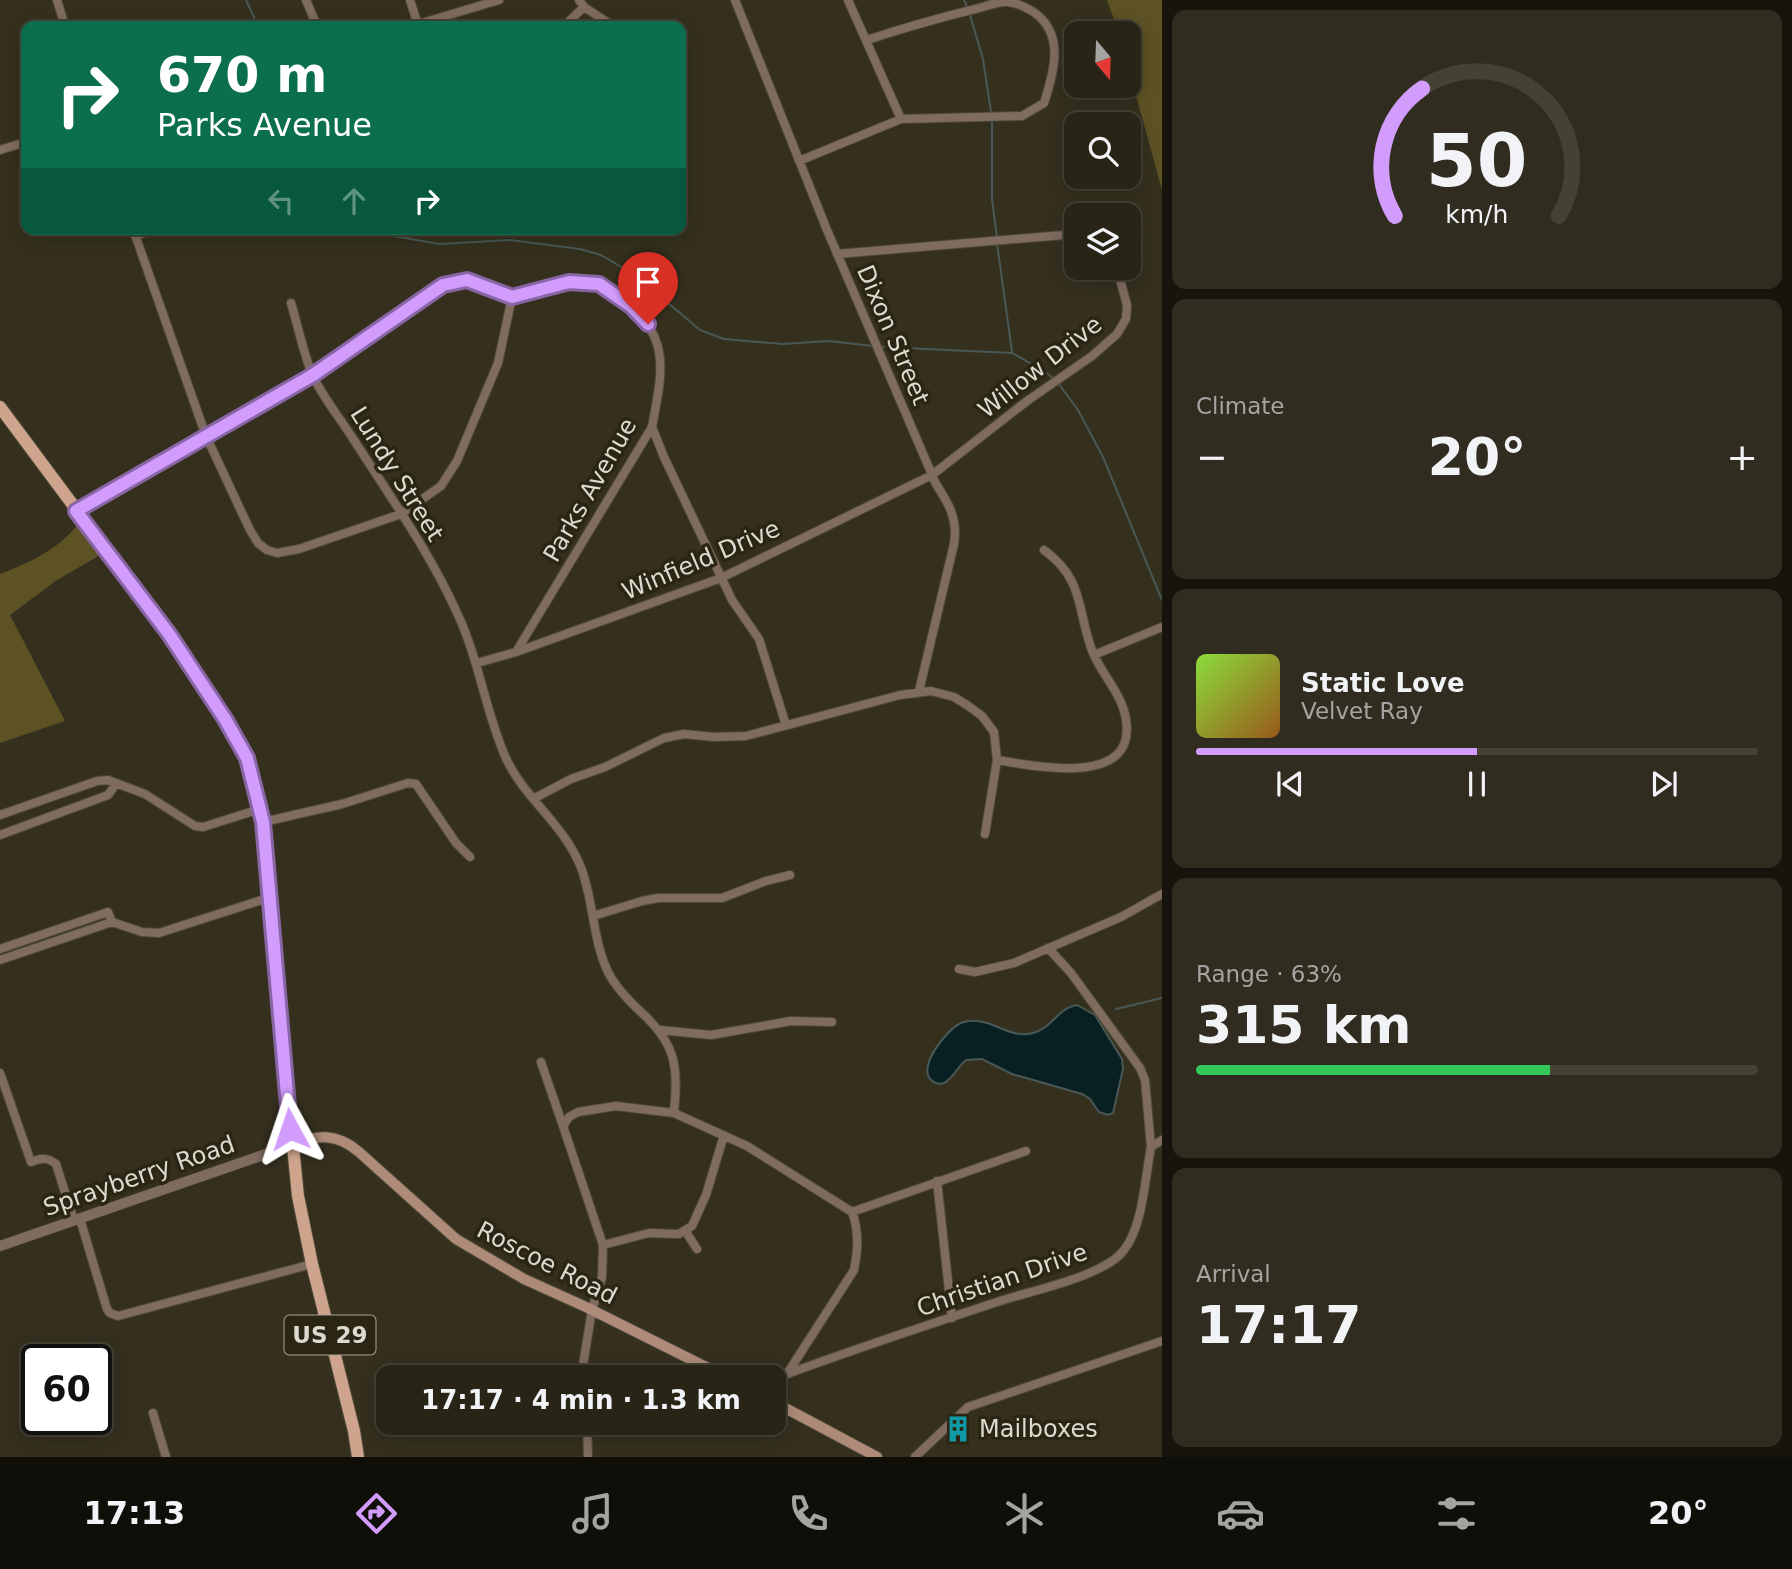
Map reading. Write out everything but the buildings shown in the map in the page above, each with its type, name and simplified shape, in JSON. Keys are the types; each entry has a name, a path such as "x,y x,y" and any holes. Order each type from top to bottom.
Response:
{"main road":[{"name":"US 29","path":"0,407 169,634 225,719 247,758 262,815 298,1196 358,1457"},
{"name":"Roscoe Road","path":"292,1145 318,1136 343,1140 456,1239 524,1279 702,1365"},
{"path":"786,1408 877,1457"}],"street":[{"path":"57,0 63,21"},
{"path":"306,0 315,21"},
{"path":"410,0 414,21"},
{"path":"428,21 499,0"},
{"name":"Dixon Street","path":"735,0 838,254 932,475 953,514 956,530 919,691"},
{"path":"848,0 901,119"},
{"path":"799,161 901,119 1022,116 1044,103 1055,69 1054,39 1038,15 1007,2 867,40"},
{"path":"569,21 582,3 606,21"},
{"path":"0,150 21,144"},
{"path":"76,511 206,436 313,375 443,285 467,280 512,297 498,363 457,461 441,486 401,514 299,549 277,553 261,544 250,530 206,436 135,235"},
{"path":"838,254 1064,235"},
{"name":"Willow Drive","path":"932,475 1027,401 1092,356 1117,334 1126,319 1127,305 1120,280"},
{"name":"Parks Avenue","path":"512,297 569,282 599,284 631,306 648,323 658,342 660,361 652,427 516,652"},
{"name":"Lundy Street","path":"291,303 313,375 401,514 458,615 477,663 484,694 505,757 524,786 562,832 579,863 600,952 609,974 623,995 660,1030"},
{"path":"652,427 663,457 721,578 758,639 786,725"},
{"name":"Winfield Drive","path":"477,663 516,652 721,578 932,475"},
{"path":"997,760 1082,769 1101,765 1118,754 1125,739 1127,722 1123,708 1094,655 1076,588 1060,562 1044,550"},
{"path":"1094,655 1162,627"},
{"path":"536,798 571,779 605,767 664,738 684,734 746,736 919,691 930,691 954,697 982,716 994,732 997,760 985,834"},
{"path":"0,815 97,781 108,780 145,794 195,826 203,827 262,815 325,809 408,783 416,784 456,844 470,857"},
{"path":"0,835 108,795 116,784"},
{"path":"593,916 658,898 722,898 790,875"},
{"path":"959,969 975,972 1014,963 1121,917 1162,894"},
{"path":"0,960 112,922 142,932 159,933 268,898"},
{"path":"0,949 108,912 112,922"},
{"name":"Christian Drive","path":"788,1374 1076,1278 1115,1260 1128,1245 1138,1221 1151,1147 1145,1080 1140,1068 1071,973 1048,948"},
{"path":"674,1113 674,1062 660,1030 711,1035 792,1021 832,1022"},
{"path":"541,1062 603,1245 602,1277 592,1310 584,1365"},
{"path":"0,1073 31,1162 41,1158 50,1159 56,1164 110,1313 118,1316 312,1264"},
{"path":"563,1126 569,1117 578,1112 616,1105 674,1113 747,1146 852,1212 857,1241 854,1269 788,1374"},
{"path":"603,1245 649,1233 686,1232 696,1220 724,1135"},
{"path":"1151,1147 1162,1140"},
{"name":"Sprayberry Road","path":"0,1246 292,1145"},
{"path":"852,1212 1026,1151"},
{"path":"937,1181 951,1318"},
{"path":"686,1232 697,1249"},
{"path":"915,1457 968,1407 1162,1341"},
{"path":"153,1413 166,1457"},
{"path":"587,1435 587,1457"}],"shaded area":[{"path":"1107,0 1162,0 1162,190 1137,98 1141,98 1141,21 1115,21"},
{"path":"78,524 102,554 57,580 10,615 65,721 0,743 0,574 43,554 62,541"}],"water":[{"path":"1077,1005 1095,1015 1122,1059 1123,1069 1113,1113 1108,1115 1099,1112 1090,1099 1082,1094 1012,1074 982,1059 966,1060 944,1083 935,1083 929,1077 927,1069 934,1051 948,1033 961,1023 980,1021 1015,1033 1033,1033 1045,1027 1065,1010"}],"waterway":[{"path":"246,0 256,21"},
{"path":"964,0 967,7"},
{"path":"969,12 983,59 991,112"},
{"path":"992,121 992,199 997,238"},
{"path":"393,235 439,244 510,240 580,249 601,255 635,275 700,330 724,339 783,344 829,341 873,346"},
{"path":"997,243 1012,352"},
{"path":"882,347 1012,353 1054,379"},
{"path":"1058,383 1078,410 1103,457 1162,600"},
{"path":"1116,1009 1162,998"}],"place":[{"name":"Mailboxes","path":"958,1429"}],"route":[{"path":"290,1129 263,822 247,758 225,719 169,634 76,511 313,375 443,285 467,280 512,297 569,282 599,284 631,306 648,324"}]}
